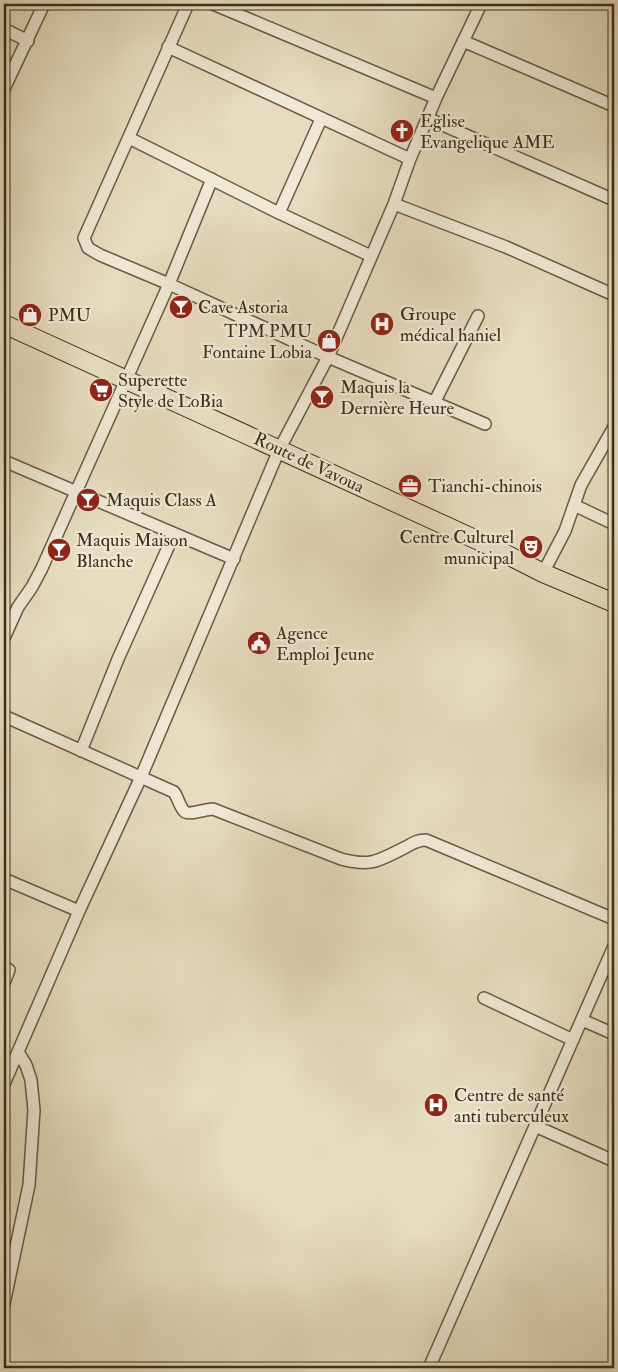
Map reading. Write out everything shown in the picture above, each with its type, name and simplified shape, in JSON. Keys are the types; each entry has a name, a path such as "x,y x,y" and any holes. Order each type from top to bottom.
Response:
{"main road":[{"name":"Route de Vavoua","path":"4,324 490,546 543,573 614,603"}],"street":[{"path":"4,89 44,4"},
{"path":"188,4 84,238 88,248 328,357 485,424"},
{"path":"213,4 436,98"},
{"path":"4,1084 79,911 141,777 279,450 328,357 394,204 410,158 427,118 481,4"},
{"path":"4,29 28,41"},
{"path":"463,41 614,106"},
{"path":"168,47 410,158"},
{"path":"279,213 321,118"},
{"path":"427,118 614,200"},
{"path":"129,138 279,213 371,256"},
{"path":"4,638 18,606 32,587 42,568 127,381 212,179"},
{"path":"394,204 506,247 614,295"},
{"path":"434,402 478,316"},
{"path":"543,573 565,531 581,485 614,427"},
{"path":"4,461 234,559"},
{"path":"574,505 614,524"},
{"path":"81,751 122,650 174,534"},
{"path":"4,716 174,792 179,798 184,811 188,813 194,813 203,809 213,809 341,859 356,863 370,863 417,840 426,840 614,919"},
{"path":"4,879 79,911"},
{"path":"429,1368 614,946"},
{"path":"4,967 9,970 4,983"},
{"path":"484,998 573,1040"},
{"path":"582,1020 614,1034"},
{"path":"4,1304 29,1186 34,1110 26,1065 18,1052"},
{"path":"535,1126 614,1161"}],"place":[{"name":"Eglise Evangelique AME","path":"402,131"},
{"name":"Cave Astoria","path":"181,307"},
{"name":"PMU","path":"30,315"},
{"name":"Groupe médical haniel","path":"382,324"},
{"name":"TPM PMU Fontaine Lobia","path":"329,341"},
{"name":"Superette Style de LoBia","path":"101,390"},
{"name":"Maquis la Dernière Heure","path":"322,397"},
{"name":"Tianchi-chinois","path":"410,486"},
{"name":"Maquis Class A","path":"88,500"},
{"name":"Centre Culturel municipal","path":"531,547"},
{"name":"Maquis Maison Blanche","path":"59,550"},
{"name":"Agence Emploi Jeune","path":"259,643"},
{"name":"Centre de santé anti tuberculeux","path":"436,1105"}]}
